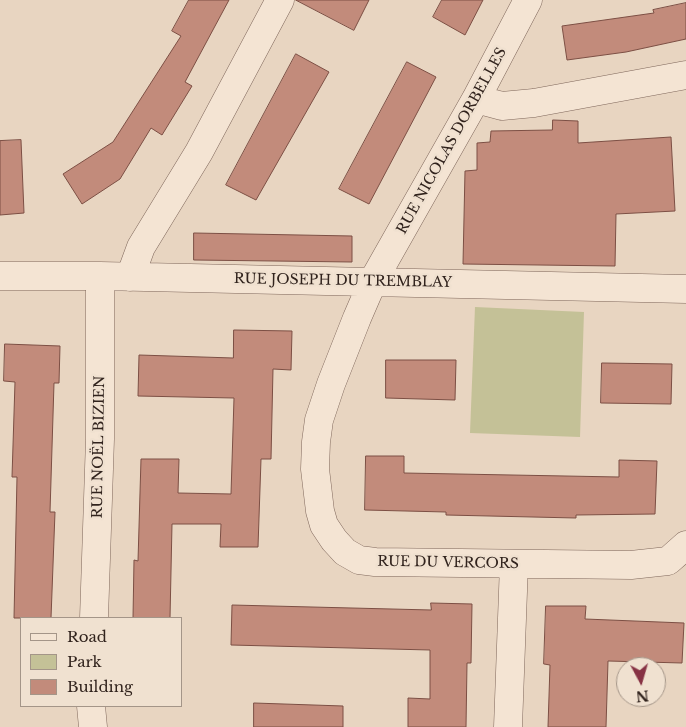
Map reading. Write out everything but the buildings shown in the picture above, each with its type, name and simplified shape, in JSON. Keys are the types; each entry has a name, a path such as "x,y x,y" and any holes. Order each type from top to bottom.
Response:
{"street":[{"path":"130,277 141,246 199,152 280,0"},
{"name":"RUE NICOLAS DORBELLES","path":"373,281 476,99 528,0"},
{"path":"476,99 502,106 534,103 686,75"},
{"name":"RUE JOSEPH DU TREMBLAY","path":"0,276 373,281 686,289"},
{"name":"RUE NOËL BIZIEN","path":"94,617 100,439 100,276"},
{"name":"RUE DU VERCORS","path":"373,281 356,318 331,384 319,420 316,442 315,469 320,511 324,525 345,552 359,560 376,562 631,565 668,560 686,545"},
{"path":"508,727 514,564"},
{"path":"91,707 92,727"}],"green space":[{"path":"475,307 584,312 580,437 470,433"}]}
